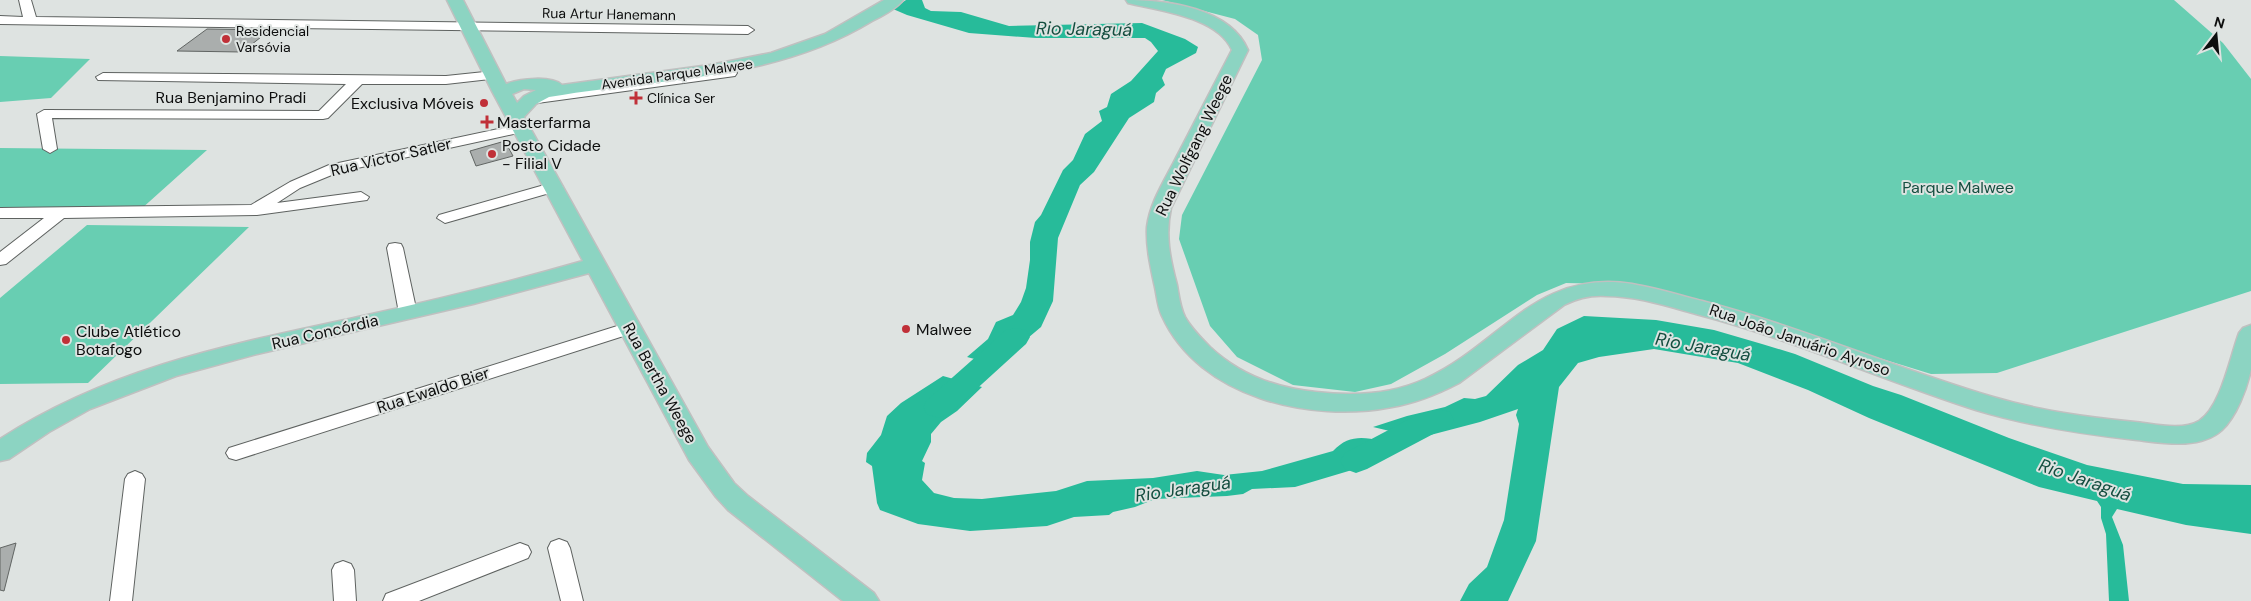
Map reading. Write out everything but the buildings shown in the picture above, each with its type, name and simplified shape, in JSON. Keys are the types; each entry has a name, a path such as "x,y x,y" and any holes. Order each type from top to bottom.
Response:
{"main road":[{"name":"Rua Bertha Weege","path":"455,0 508,97 554,188 698,453 725,490 755,517 864,601"},
{"name":"Avenida Parque Malwee","path":"508,97 708,72 755,62 824,40 877,6 895,0"},
{"name":"Rua Wolfgang Weege","path":"1134,0 1210,21 1225,28 1239,42 1240,50 1161,208 1156,237 1161,268 1174,317 1198,350 1253,386 1281,394"},
{"path":"508,97 536,94"},
{"name":"Rua Concórdia","path":"0,452 31,429 108,390 189,364 488,295 596,264"},
{"name":"Rua João Januário Ayroso","path":"1281,394 1330,403 1382,400 1412,394 1444,380 1472,362 1556,300 1569,294 1592,289 1612,289 1658,297 1734,315 1966,398 2012,411 2097,427 2182,434 2205,430 2214,421 2230,396 2244,349 2251,333"}],"street":[{"path":"25,0 31,21"},
{"name":"Rua Artur Hanemann","path":"0,20 748,30"},
{"path":"536,94 730,73"},
{"path":"103,77 446,80 508,97"},
{"name":"Rua Benjamino Pradi","path":"50,149 44,114 323,115 358,80"},
{"name":"Rua Victor Satler","path":"254,210 295,185 508,97"},
{"path":"445,218 554,188"},
{"path":"0,213 59,214 254,210 361,197"},
{"path":"0,260 59,214"},
{"path":"395,248 408,313"},
{"name":"Rua Ewaldo Bier","path":"236,452 630,328"},
{"path":"121,601 135,479"},
{"path":"559,548 572,601"},
{"path":"394,601 520,552"},
{"path":"343,570 346,601"}],"green space":[{"name":"Parque Malwee","path":"1162,0 2174,0 2223,43 2251,79 2251,291 1997,373 1931,374 1704,304 1610,284 1566,283 1537,295 1445,354 1391,384 1355,392 1293,385 1237,357 1210,326 1179,239 1182,215 1262,60 1258,35 1235,19"},
{"path":"0,56 90,59 51,98 0,102"},
{"path":"0,148 207,150 140,210 0,209"},
{"name":"Clube Atlético Botafogo","path":"87,225 249,227 88,383 0,384 0,298"}],"water":[{"path":"906,0 922,0 925,8 931,11 961,12 1009,26 1142,23 1185,39 1198,47 1196,53 1166,69 1162,78 1165,85 1156,93 1154,102 1129,118 1094,172 1080,185 1058,238 1053,301 1041,327 1010,353 1001,366 967,357 988,339 996,322 1013,315 1021,302 1026,288 1030,260 1030,242 1035,222 1041,215 1063,170 1073,160 1085,134 1102,121 1099,111 1107,107 1111,94 1131,81 1158,51 1145,38 1036,38 969,33 907,15 893,9"},
{"path":"1584,316 1656,320 1714,330 1762,344 1795,354 2009,438 2087,465 2183,484 2251,485 2251,534 2186,525 2117,509 2112,517 2123,545 2129,601 2109,601 2106,534 2101,518 2101,507 2097,501 2039,487 1869,418 1808,390 1738,363 1654,349 1599,357 1578,363 1559,387 1536,541 1508,601 1460,601 1469,584 1487,567 1504,520 1519,424 1516,415 1518,409 1480,422 1419,438 1373,427 1445,407 1464,398 1475,399 1486,396 1518,365 1543,350 1557,329"},
{"path":"943,376 982,387 957,411 941,422 931,434 931,442 922,461 925,463 922,480 934,493 954,498 982,499 1056,491 1087,481 1153,478 1197,471 1224,475 1262,471 1333,451 1348,440 1356,438 1373,439 1400,446 1382,451 1352,470 1295,487 1252,489 1243,494 1227,496 1155,499 1135,507 1113,512 1109,515 1074,517 1047,526 970,531 918,524 880,510 877,503 872,466 866,462 867,453 881,435 887,416 901,403"}],"waterway":[{"name":"Rio Jaraguá","path":"938,407 1016,337"},
{"name":"Rio Jaraguá","path":"1356,461 1426,424 1439,420"}],"place":[{"name":"Residencial Varsóvia","path":"226,39"},
{"name":"Clínica Ser","path":"636,98"},
{"name":"Exclusiva Móveis","path":"484,103"},
{"name":"Masterfarma","path":"487,122"},
{"name":"Posto Cidade - Filial V","path":"492,154"},
{"name":"Malwee","path":"906,329"},
{"name":"Clube Atlético Botafogo","path":"66,340"}]}
